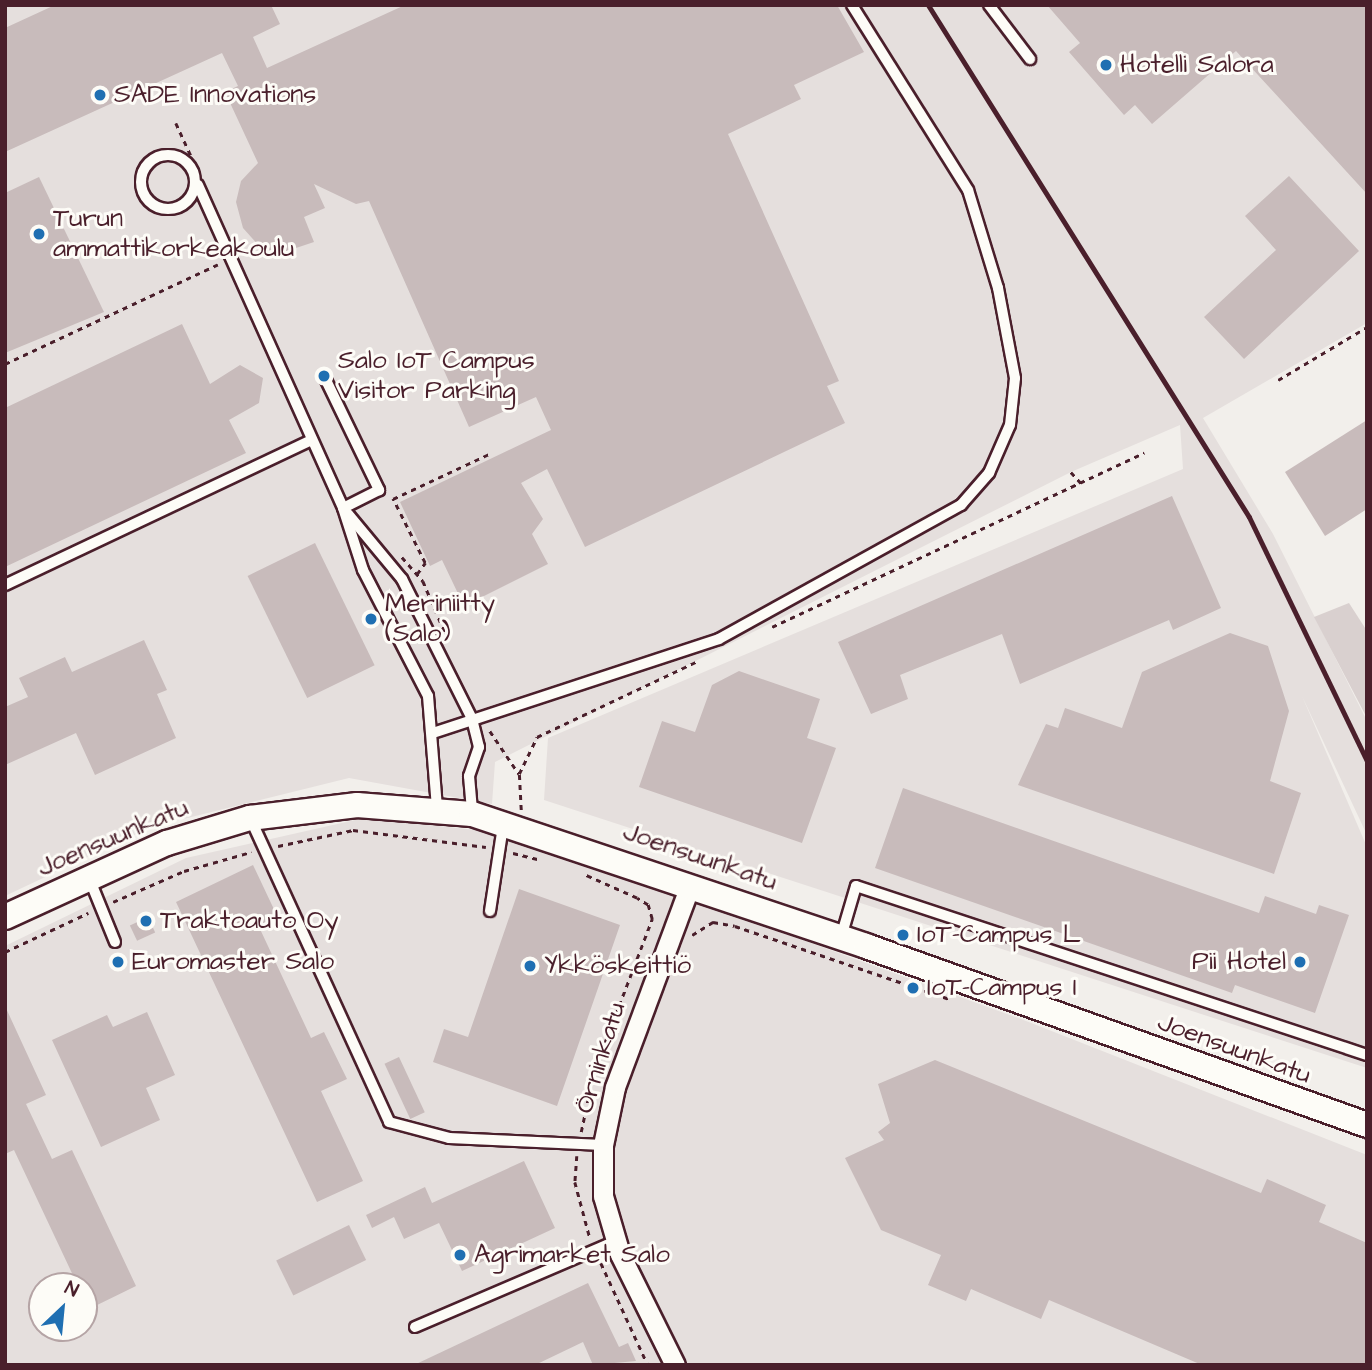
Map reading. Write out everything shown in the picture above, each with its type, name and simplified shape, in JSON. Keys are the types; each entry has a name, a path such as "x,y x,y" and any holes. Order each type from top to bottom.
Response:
{"street":[{"name":"Joensuunkatu","path":"5,917 167,843 250,818 357,805 472,814 513,825 841,937 1197,1069 1367,1125"},
{"name":"Örninkatu","path":"675,1365 616,1241 603,1196 603,1145 615,1087 690,885"}],"lane":[{"path":"433,733 719,639 961,505 989,473 1010,425 1014,378 998,288 968,190 852,5"},
{"path":"989,5 1030,59"},
{"path":"198,185 178,209 155,207 141,192 140,171 172,154 184,160 198,185 227,260 343,508 363,570 428,696 437,810"},
{"path":"324,376 379,490 343,508"},
{"path":"5,585 310,442"},
{"path":"343,508 402,579 472,719 480,747 469,776 472,814"},
{"path":"250,818 388,1122 449,1138 603,1145"},
{"path":"490,911 499,850 513,825"},
{"path":"89,877 115,942"},
{"path":"841,937 856,886 1367,1055"},
{"path":"415,1326 616,1241"}],"path":[{"path":"5,364 227,260"},
{"path":"1278,380 1367,327"},
{"path":"764,630 1144,453"},
{"path":"417,574 425,564 393,499 489,454"},
{"path":"1070,472 1081,482"},
{"path":"523,855 513,825 519,774 537,737 701,660"},
{"path":"5,952 184,871 262,849 353,830 499,850 548,863"},
{"path":"572,870 648,905 645,942 594,1071 579,1142 575,1182 595,1250 648,1365"},
{"path":"687,939 713,922 735,926 961,1003"},
{"path":"645,942 665,950"}],"shaded area":[{"path":"5,5 1367,5 1367,323 1203,418 1273,534 1367,721 1367,835 1302,696 1367,847 1367,1068 544,800 548,738 1183,469 1180,425 1071,472 495,762 492,804 349,778 151,827 5,896"},
{"path":"1349,603 1367,631 1367,718 1314,617"},
{"path":"364,818 485,831 643,882 1021,1019 1367,1155 1367,1365 5,1365 5,946 186,858"}],"building":[{"path":"55,5 271,5 280,24 253,37 267,68 405,5 837,5 864,52 794,85 801,99 728,134 839,381 827,386 845,423 585,547 547,469 521,483 543,519 532,534 548,564 464,606 442,560 430,566 400,502 551,430 536,397 469,427 369,201 356,204 314,184 325,208 304,217 314,242 281,253 260,247 243,228 236,202 241,181 258,163 225,92 238,86 222,53 5,152 5,28"},
{"path":"1047,5 1367,5 1367,194 1236,51 1152,124 1135,105 1124,115 1069,52 1080,43"},
{"path":"1289,176 1359,251 1244,359 1204,317 1276,250 1245,216"},
{"path":"39,177 104,312 5,353 5,193"},
{"path":"182,324 210,384 240,365 263,378 259,403 229,420 246,453 5,567 5,408"},
{"path":"1367,420 1367,509 1325,536 1285,472"},
{"path":"1172,496 1221,608 1173,630 1169,620 1020,684 1002,634 900,675 908,699 871,714 838,642"},
{"path":"315,543 375,665 307,698 248,576"},
{"path":"1230,633 1268,646 1289,711 1270,781 1301,793 1274,874 1018,785 1046,724 1058,728 1065,708 1122,728 1142,672"},
{"path":"144,640 167,690 157,694 176,738 95,775 76,733 5,765 5,707 28,697 19,678 65,657 72,672"},
{"path":"739,671 820,699 807,738 836,748 802,843 639,787 662,721 695,732 712,685"},
{"path":"903,788 1259,913 1265,896 1316,914 1319,905 1349,915 1315,1013 1235,985 1232,993 875,868"},
{"path":"253,865 279,920 260,929 311,1038 324,1032 347,1079 321,1091 363,1181 317,1202 176,902"},
{"path":"519,889 620,925 557,1106 433,1062 444,1029 468,1037"},
{"path":"148,917 155,932 137,941 130,925"},
{"path":"5,1006 46,1095 26,1104 52,1159 72,1150 136,1286 98,1305 98,1272 71,1272 14,1150 5,1154"},
{"path":"147,1012 175,1075 146,1088 160,1120 101,1147 52,1040 107,1015 113,1027"},
{"path":"399,1057 425,1112 410,1119 384,1064"},
{"path":"935,1060 1261,1193 1267,1179 1326,1205 1319,1222 1367,1243 1367,1365 1202,1365 1049,1300 1041,1319 971,1289 966,1301 928,1285 941,1255 881,1230 845,1158 884,1140 878,1132 890,1123 878,1084"},
{"path":"524,1161 555,1228 462,1271 439,1223 404,1239 394,1217 372,1228 366,1215 425,1187 432,1203"},
{"path":"349,1225 366,1260 293,1296 276,1261"},
{"path":"588,1283 619,1347 628,1343 636,1361 593,1365 583,1342 535,1365 414,1365"}],"railway":[{"path":"928,5 1249,517 1367,761"}],"place":[{"name":"Hotelli Salora","path":"1106,65"},
{"name":"SADE Innovations","path":"100,95"},
{"name":"Turun ammattikorkeakoulu","path":"39,234"},
{"name":"Salo IoT Campus Visitor Parking","path":"324,376"},
{"name":"Meriniitty (Salo)","path":"371,619"},
{"name":"Traktoauto Oy","path":"146,921"},
{"name":"IoT-Campus L","path":"903,935"},
{"name":"Euromaster Salo","path":"118,962"},
{"name":"Pii Hotel","path":"1300,962"},
{"name":"Ykköskeittiö","path":"530,966"},
{"name":"IoT-Campus I","path":"913,988"},
{"name":"Agrimarket Salo","path":"460,1255"}]}
